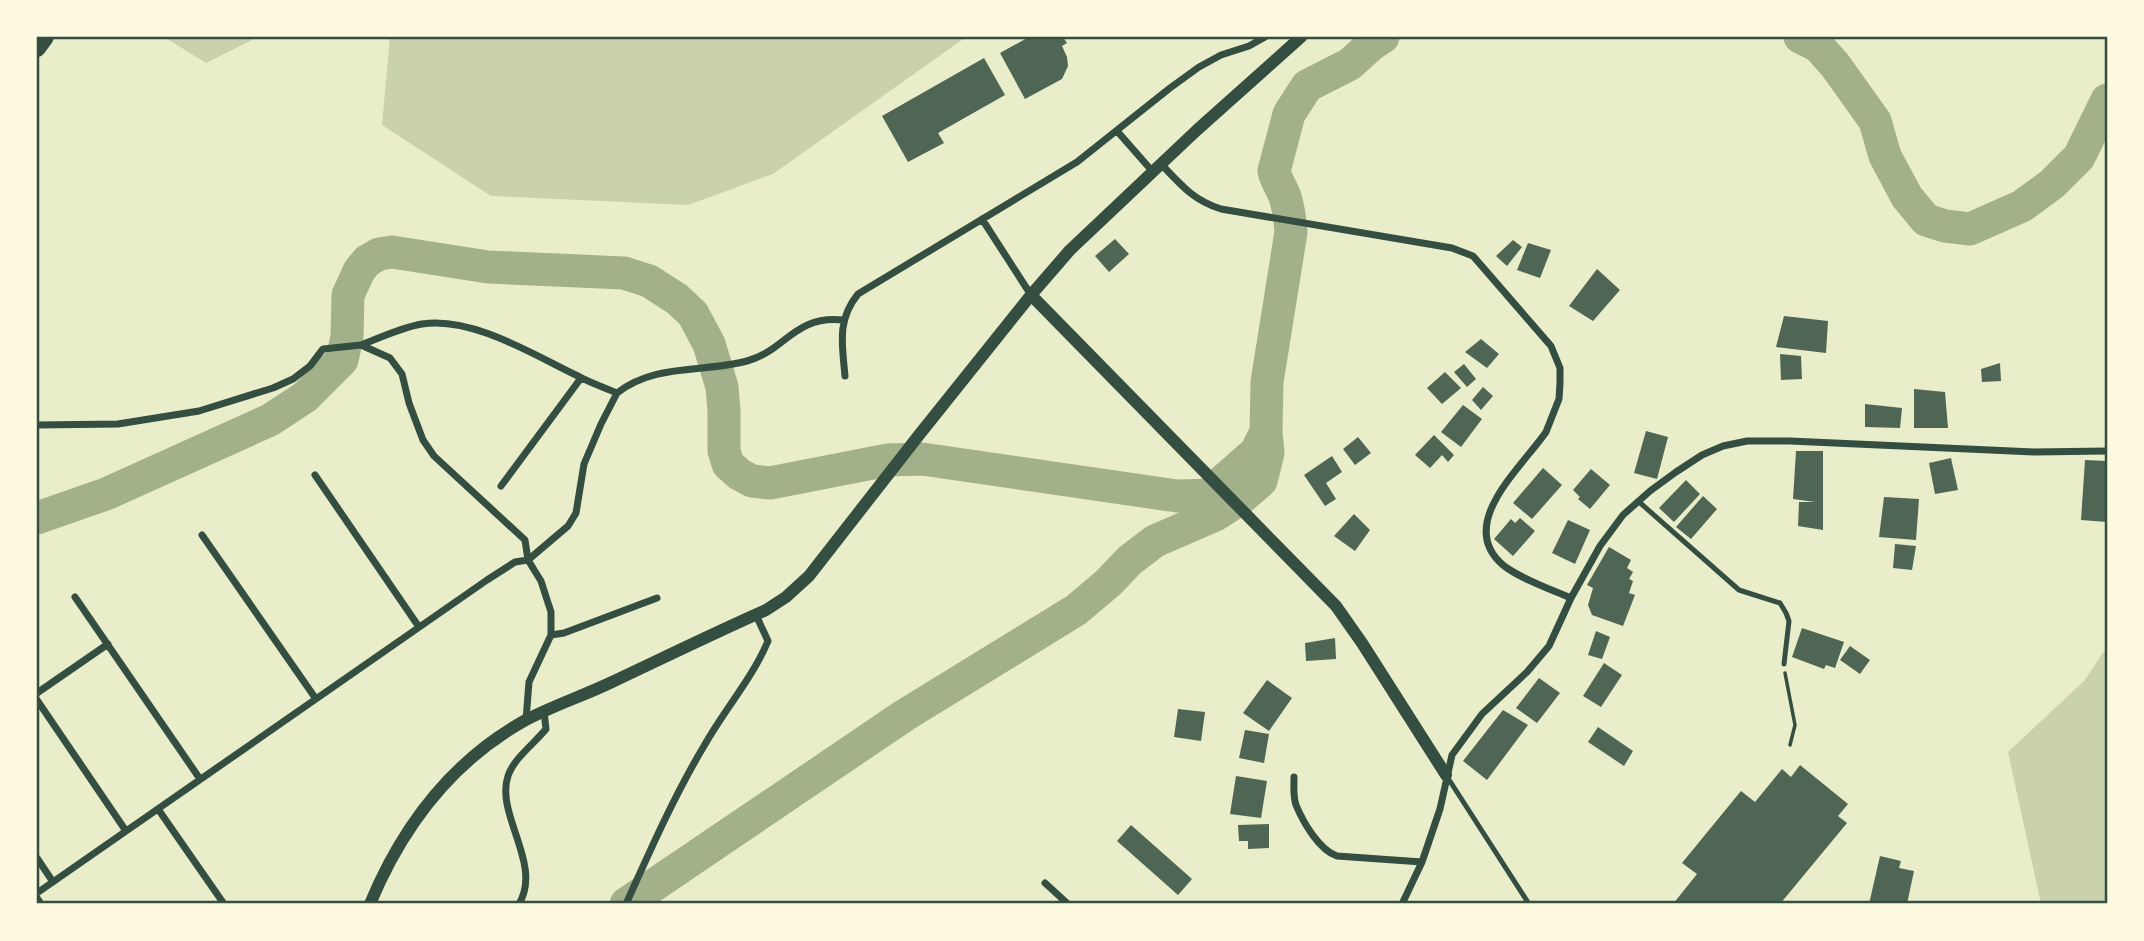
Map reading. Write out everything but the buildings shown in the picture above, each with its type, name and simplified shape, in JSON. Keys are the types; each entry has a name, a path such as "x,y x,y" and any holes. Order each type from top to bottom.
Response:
{"main road":[{"path":"37,48 46,37"}],"street":[{"path":"845,376 841,334 843,320 849,305 858,294 1077,162 1199,67 1265,37"},
{"path":"370,904 396,847 450,776 482,747 526,720 756,615 786,597 809,576 1031,295 1070,250 1301,37"},
{"path":"1117,131 1157,168 1205,204 1262,217 1451,248 1473,256 1551,346 1560,368 1559,399 1552,420 1546,432 1494,501 1486,529 1487,542 1503,566 1571,598"},
{"path":"982,219 1031,295 1336,606 1363,643 1446,775"},
{"path":"41,904 37,895 53,882 419,627 515,562 528,560 560,535 576,513 584,464 601,424 617,393 630,383 648,376 684,369 748,361 766,353 781,340 814,321 843,320"},
{"path":"37,425 118,424 199,411 274,388 293,379 310,366 323,349 358,345 421,324 438,323 486,332 617,393"},
{"path":"358,345 390,358 402,374 409,403 423,440 455,477 525,540 528,560 541,581 551,612 551,635 529,682 526,720"},
{"path":"501,486 582,378"},
{"path":"1402,904 1422,862 1440,809 1452,755 1467,732 1549,646 1571,598 1600,546 1623,514 1702,455 1723,446 1747,441 2034,452 2107,451"},
{"path":"314,475 419,627"},
{"path":"202,535 316,699"},
{"path":"75,597 200,779"},
{"path":"551,635 564,633 657,598"},
{"path":"626,904 702,748 759,662 768,641 756,615"},
{"path":"37,693 108,644"},
{"path":"37,700 127,831"},
{"path":"519,904 526,886 525,867 507,798 507,779 513,765 546,729 544,712"},
{"path":"1294,778 1295,803 1316,839 1328,853 1337,856 1422,862"},
{"path":"158,809 224,904"},
{"path":"37,858 53,882"},
{"path":"1045,883 1068,904"}],"lane":[{"path":"1638,501 1739,590 1780,603 1789,621 1784,664"},
{"path":"1446,775 1529,904"}],"path":[{"path":"1784,664 1795,725 1790,745"}],"green space":[{"path":"164,37 258,37 206,63"},
{"path":"390,37 966,37 773,174 688,205 491,196 382,125"},
{"path":"2107,647 2107,904 2041,904 2008,752 2084,681"}],"waterway":[{"path":"626,904 905,715 1076,610 1130,560 1155,541 1215,515 1261,481 1268,453 1267,382 1291,232 1286,201 1274,171 1289,114 1307,86 1350,64 1383,37"},
{"path":"1800,37 1818,46 1835,65 1875,121 1885,156 1907,197 1926,220 1945,226 1970,229 2022,206 2052,184 2079,157 2107,100"},
{"path":"37,518 106,494 270,420 305,397 342,360 347,337 348,295 359,271 367,261 379,254 392,252 488,267 624,273 649,281 677,299 693,314 709,344 722,387 724,451 728,464 752,481 770,483 888,460 922,459 1177,496 1214,495 1223,481 1256,452 1266,432"}]}
